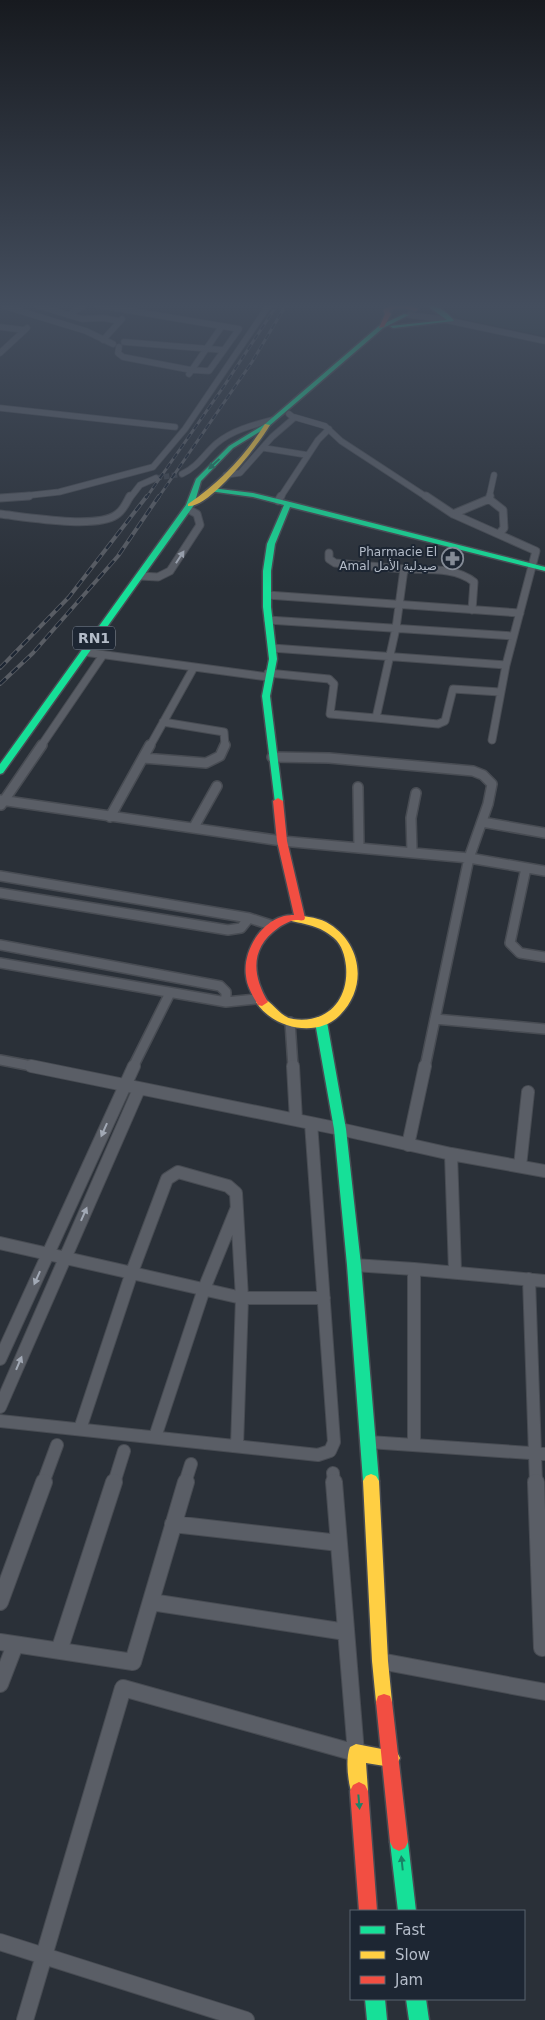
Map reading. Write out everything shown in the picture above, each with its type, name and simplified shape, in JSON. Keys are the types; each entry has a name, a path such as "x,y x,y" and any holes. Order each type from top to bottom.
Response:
{"street":[{"path":"0,498 37,496 59,492 153,467 185,429 205,399"},
{"name":"RN1","path":"189,507 198,480 234,445 270,423 296,399"},
{"path":"0,408 175,427"},
{"path":"283,410 294,417 329,429 341,442 453,514 536,550 506,665 492,740"},
{"path":"259,448 294,417"},
{"path":"182,474 192,470 212,448 225,438 270,423"},
{"name":"RN1","path":"0,771 189,507 259,448 270,423"},
{"path":"300,918 282,841 272,757 266,696 268,675 272,662 267,595 271,544 283,502 307,455 320,437 329,429"},
{"path":"212,448 248,443 259,448 307,455"},
{"path":"489,499 494,475"},
{"path":"0,514 83,521 107,519 119,513 140,483 156,478"},
{"path":"198,480 206,485 219,483 253,495 545,569"},
{"path":"453,514 489,499"},
{"path":"489,499 503,510 504,528 499,534"},
{"path":"140,576 158,577 172,569 200,525 197,514 189,507"},
{"path":"329,553 329,559 335,563 456,573 472,579 474,582 472,610"},
{"path":"376,718 396,628 404,569"},
{"path":"267,595 520,613"},
{"path":"268,620 513,636"},
{"path":"272,648 506,665"},
{"path":"84,652 193,669 329,679 334,684 330,714 438,724 445,721 453,689 500,692"},
{"path":"102,655 1,802 194,827 282,841 468,858 545,872"},
{"path":"110,817 193,669"},
{"path":"143,758 206,762 215,761 222,756 224,732 163,722"},
{"path":"272,757 329,758 473,771 483,775 492,784 482,822 468,858 408,1145"},
{"path":"194,827 216,786"},
{"path":"358,787 359,848"},
{"path":"412,852 411,818 416,793"},
{"path":"482,822 545,833"},
{"path":"526,868 510,943 513,950 519,953 545,957"},
{"path":"0,876 249,918 271,925"},
{"path":"0,893 228,930 241,928 249,918"},
{"path":"104,911 111,896"},
{"path":"300,918 323,923 335,931 344,944 351,963 352,982 345,1002 334,1015 321,1022 305,1024 290,1022 276,1016 257,999 250,985 251,959 261,934 271,925 284,920 300,918"},
{"path":"0,945 220,986 226,992 226,1002"},
{"path":"61,975 70,958"},
{"path":"0,964 226,1002 242,1002 257,999"},
{"path":"0,1359 124,1086 170,993"},
{"path":"435,1019 545,1029"},
{"path":"290,1022 296,1120"},
{"path":"321,1022 340,1129 354,1265 369,1442 380,1662 407,1910"},
{"path":"0,1060 340,1129 450,1154 545,1170"},
{"path":"0,1407 139,1089"},
{"path":"520,1166 528,1092"},
{"path":"0,1421 318,1454 330,1451 334,1442 311,1123"},
{"path":"450,1154 455,1271"},
{"path":"80,1429 132,1272 167,1179 178,1172 228,1186 236,1193 242,1298 237,1446"},
{"path":"155,1437 204,1289 237,1207"},
{"path":"0,1243 66,1256 242,1298 324,1298"},
{"path":"354,1265 455,1271 545,1281"},
{"path":"414,1269 414,1443"},
{"path":"529,1279 540,1454 542,1648"},
{"path":"369,1442 414,1443 540,1454"},
{"path":"0,1602 57,1445"},
{"path":"58,1651 124,1451"},
{"path":"0,1684 7,1643 133,1662 191,1464"},
{"path":"333,1473 368,1910"},
{"path":"174,1524 339,1543"},
{"path":"151,1602 346,1632"},
{"path":"380,1662 545,1692"},
{"path":"25,2020 122,1688 356,1754 391,1758"},
{"path":"0,1942 44,1954 246,2020"},
{"path":"375,2000 377,2020"},
{"path":"416,2000 419,2020"}],"building":[{"name":"Pharmacie El Amal صيدلية الأمل","path":"451,551 464,554 456,565 443,562"}],"tunnel":[{"path":"156,478 182,474"}],"railway":[{"path":"146,498 215,399"},
{"path":"158,498 226,399"},
{"path":"0,668 69,597 147,496"},
{"path":"0,684 33,653 118,556 159,496"}],"traffic: fast":[{"path":"0,771 190,505 198,480 231,447 267,425 297,399"},
{"path":"211,490 253,495 545,569"},
{"path":"278,801 266,696 273,659 267,607 267,571 271,544 288,503"},
{"path":"321,1022 340,1129 354,1265 371,1481"},
{"path":"399,1842 407,1910"},
{"path":"375,2000 377,2020"},
{"path":"416,2000 419,2020"}],"traffic: slow":[{"path":"190,505 213,489 234,470 252,449 267,425"},
{"path":"262,1002 268,1010 284,1020 293,1023 317,1023 335,1013 347,997 352,977 350,956 340,937 321,923 292,918"},
{"path":"371,1481 380,1661 384,1702"},
{"path":"359,1791 356,1753 391,1758"}],"traffic: jam":[{"path":"278,801 282,841 300,918"},
{"path":"262,1002 255,990 251,977 253,952 267,931 279,923 292,918"},
{"path":"384,1702 399,1842"},
{"path":"359,1791 368,1910"}],"place":[{"name":"Pharmacie El Amal صيدلية الأمل","path":"453,559"}]}
